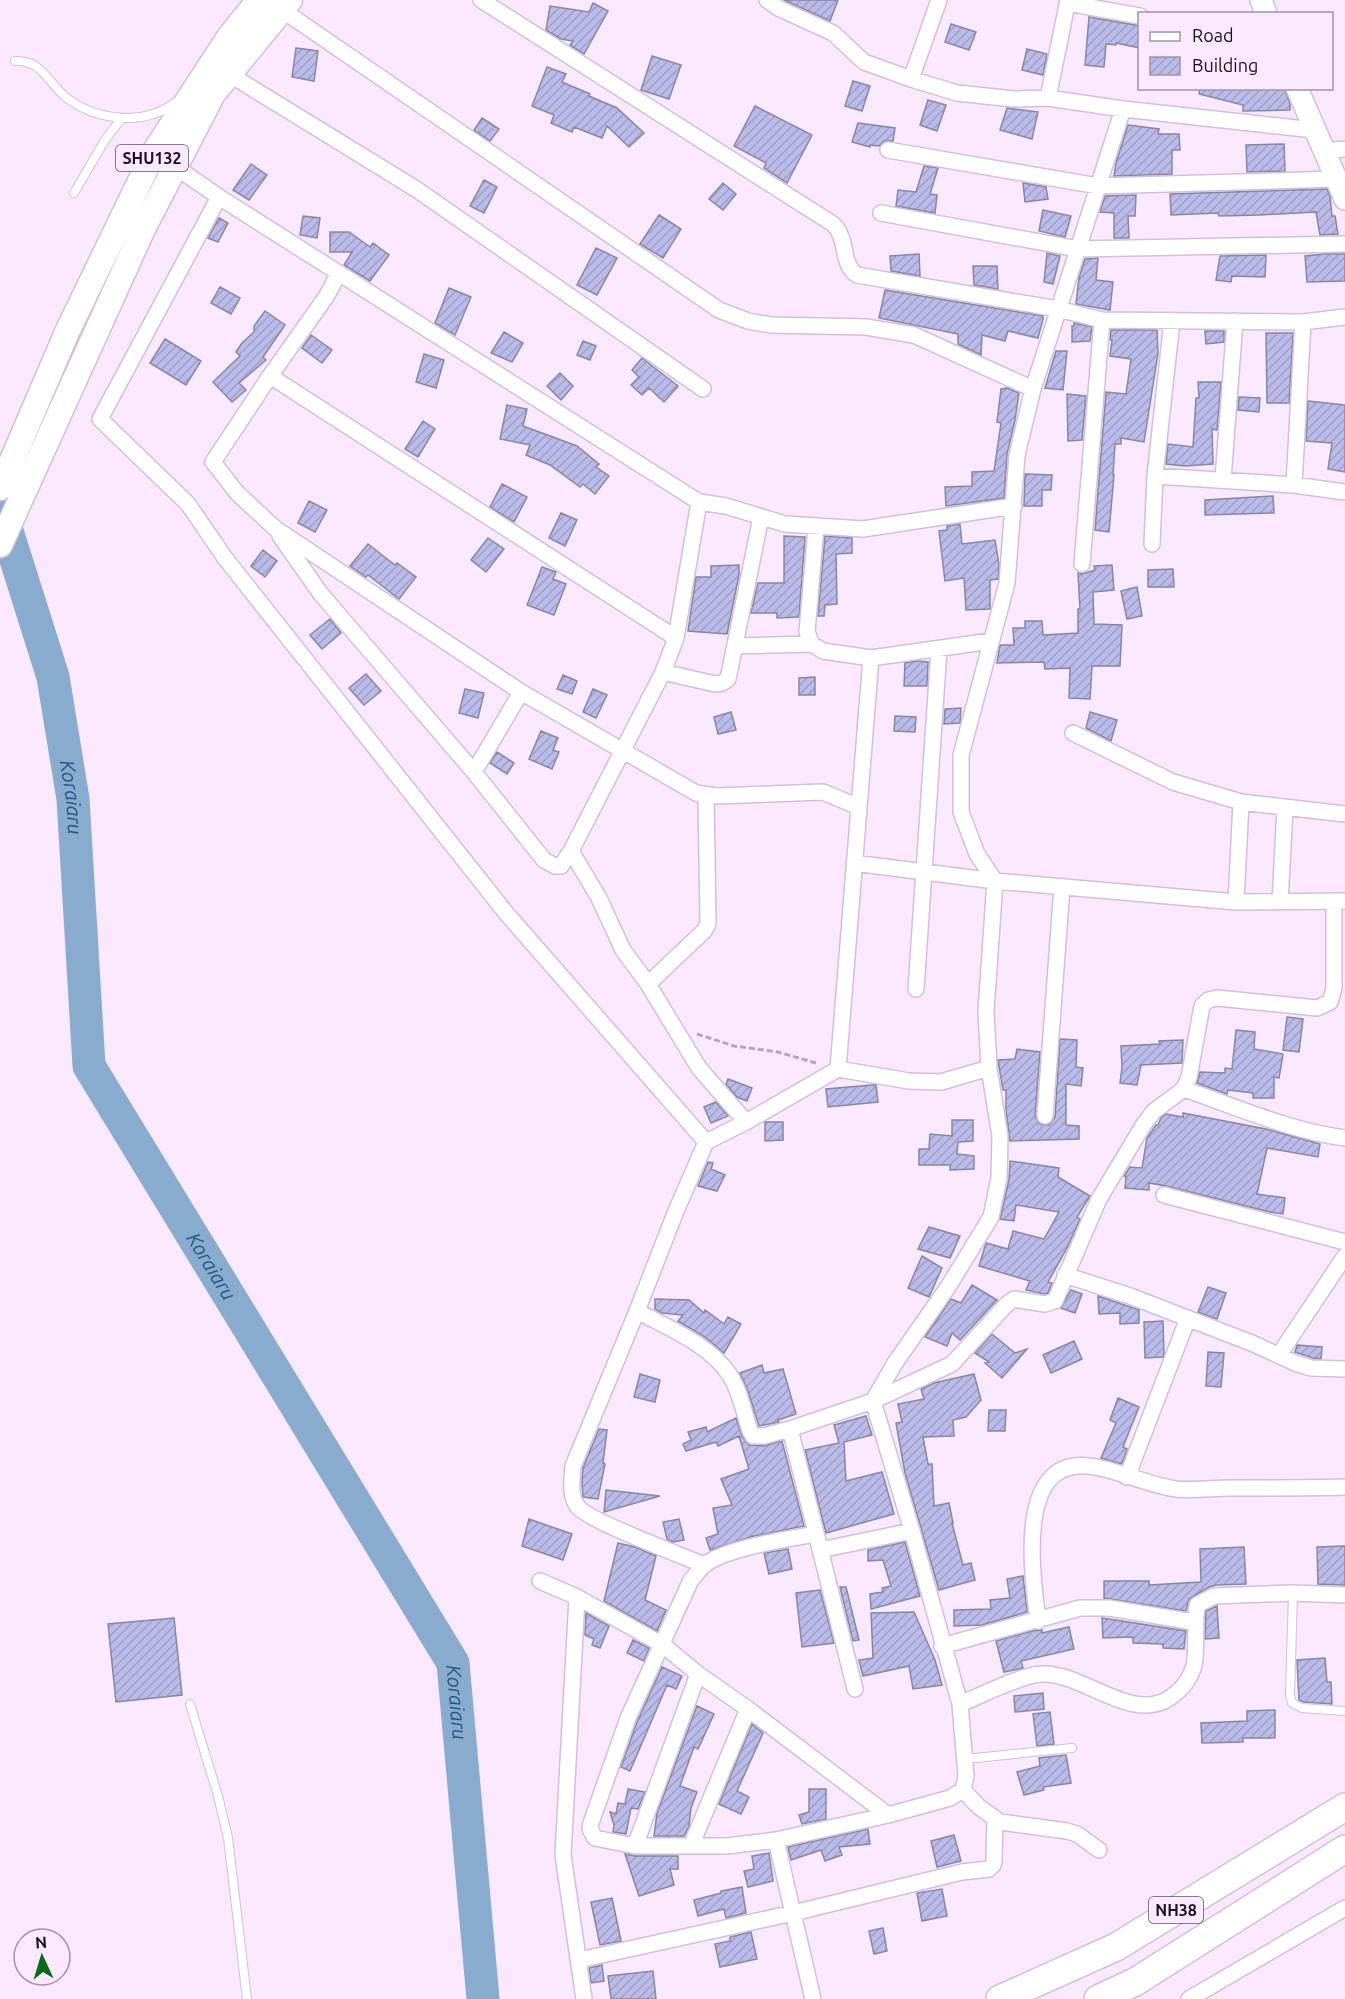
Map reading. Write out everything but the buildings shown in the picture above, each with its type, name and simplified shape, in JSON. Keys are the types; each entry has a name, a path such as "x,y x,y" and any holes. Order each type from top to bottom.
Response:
{"highway":[{"name":"NH38","path":"1000,1999 1116,1947 1345,1807"},
{"name":"NH38","path":"1098,1999 1135,1982 1345,1849"}],"main road":[{"name":"SHU132","path":"0,488 68,330 154,152 198,85 220,69 259,0"},
{"path":"0,545 142,229 213,94 220,69 280,3"}],"street":[{"path":"481,0 833,224 842,237 848,265 851,271 857,274 1058,309 1102,320 1303,322 1345,317"},
{"path":"767,0 778,8 833,33 864,62 911,80 957,93 1014,99 1048,98 1123,109 1314,130"},
{"path":"911,80 939,0"},
{"path":"1048,98 1067,1 1138,16"},
{"path":"280,3 719,310 748,321 771,325 866,327 914,335 1033,389"},
{"path":"220,69 416,189 703,389"},
{"path":"1298,90 1345,199"},
{"path":"816,1534 724,1555 704,1565 691,1580 628,1718 590,1829 595,1838 635,1846 727,1846 776,1840 888,1815 950,1798 963,1790 966,1759 960,1704 873,1401 895,1363 948,1287 990,1217 999,1178 1000,1136 989,1068 986,1011 995,881 977,854 961,812 962,755 1007,584 1017,455 1033,389 1123,109"},
{"path":"1324,151 1345,149"},
{"path":"888,150 1098,186 1336,179"},
{"path":"154,152 219,196 699,502 726,506 785,524 862,529 1014,506"},
{"path":"219,196 100,419 188,504 232,567 506,913 706,1142"},
{"path":"881,213 1078,249 1345,244"},
{"path":"339,273 326,297 213,462 237,493 276,530 521,692 696,793 706,795 824,792 859,807"},
{"path":"1082,564 1102,320"},
{"path":"1152,544 1155,476 1172,321"},
{"path":"1223,479 1235,321"},
{"path":"1294,485 1303,322"},
{"path":"270,376 676,638"},
{"path":"1155,476 1223,479 1345,492"},
{"path":"276,530 321,594 474,772 544,860 555,866 561,866 623,752 663,672 676,638 699,502"},
{"path":"663,672 715,684 722,683 729,676 761,517"},
{"path":"812,645 807,632 816,527"},
{"path":"735,646 812,645 823,651 871,658 991,641"},
{"path":"915,989 939,649"},
{"path":"838,1069 871,658"},
{"path":"474,772 521,692"},
{"path":"1073,733 1173,782 1241,802 1345,814"},
{"path":"648,984 704,931 708,924 706,795"},
{"path":"1236,902 1241,802"},
{"path":"1280,902 1285,808"},
{"path":"571,851 599,898 623,950 648,984 699,1068 746,1122"},
{"path":"638,1311 700,1347 722,1366 730,1376 753,1436 764,1436 790,1429 873,1401 952,1364 1014,1299 1045,1304 1055,1301 1099,1199 1144,1124 1154,1112 1184,1089 1189,1077 1199,1014 1202,1006 1208,1000 1217,998 1317,1008 1330,1002 1334,988 1339,901 1236,902 995,881 854,863"},
{"path":"1045,1116 1062,887"},
{"path":"704,1565 599,1520 579,1509 573,1499 573,1466 638,1311 676,1210 706,1142 746,1122 838,1069 909,1081 941,1082 989,1068"},
{"path":"1184,1089 1287,1125 1320,1134 1345,1137"},
{"path":"1164,1195 1345,1242"},
{"path":"1279,1356 1345,1256"},
{"path":"1065,1275 1188,1318 1294,1364 1311,1368 1345,1369"},
{"path":"1127,1477 1188,1318"},
{"path":"790,1429 855,1689"},
{"path":"1038,1621 1031,1564 1032,1532 1037,1507 1046,1484 1061,1471 1075,1466 1103,1469 1149,1484 1197,1491 1227,1488 1345,1487"},
{"path":"820,1550 912,1531"},
{"path":"540,1581 663,1644 698,1674 888,1815"},
{"path":"960,1704 1020,1680 1042,1674 1068,1679 1134,1704 1151,1706 1167,1700 1179,1691 1188,1680 1194,1667 1194,1622 1197,1605 1214,1596 1293,1593 1345,1595"},
{"path":"577,1598 563,1855 584,1999"},
{"path":"942,1646 1080,1608 1109,1608 1194,1622"},
{"path":"635,1846 698,1674"},
{"path":"691,1846 748,1709"},
{"path":"963,1790 995,1819 1005,1823 1067,1831 1077,1834 1099,1850"},
{"path":"579,1960 793,1913 962,1872 989,1869 994,1861 995,1819"},
{"path":"776,1840 813,1999"},
{"path":"1189,1999 1345,1908"}],"lane":[{"path":"15,61 23,60 38,67 67,99 82,107 121,119 155,114 169,107 198,85"},
{"path":"74,193 105,140 121,119"},
{"path":"1293,1593 1290,1695 1292,1703 1302,1708 1345,1711"},
{"path":"190,1704 218,1796 228,1838 247,1999"},
{"path":"966,1759 1072,1748"}],"path":[{"path":"673,1026 735,1046 778,1052 838,1069"}],"waterway":[{"name":"Koraiaru","path":"0,509 53,677 73,799 89,1066 453,1663 483,1999"}]}
